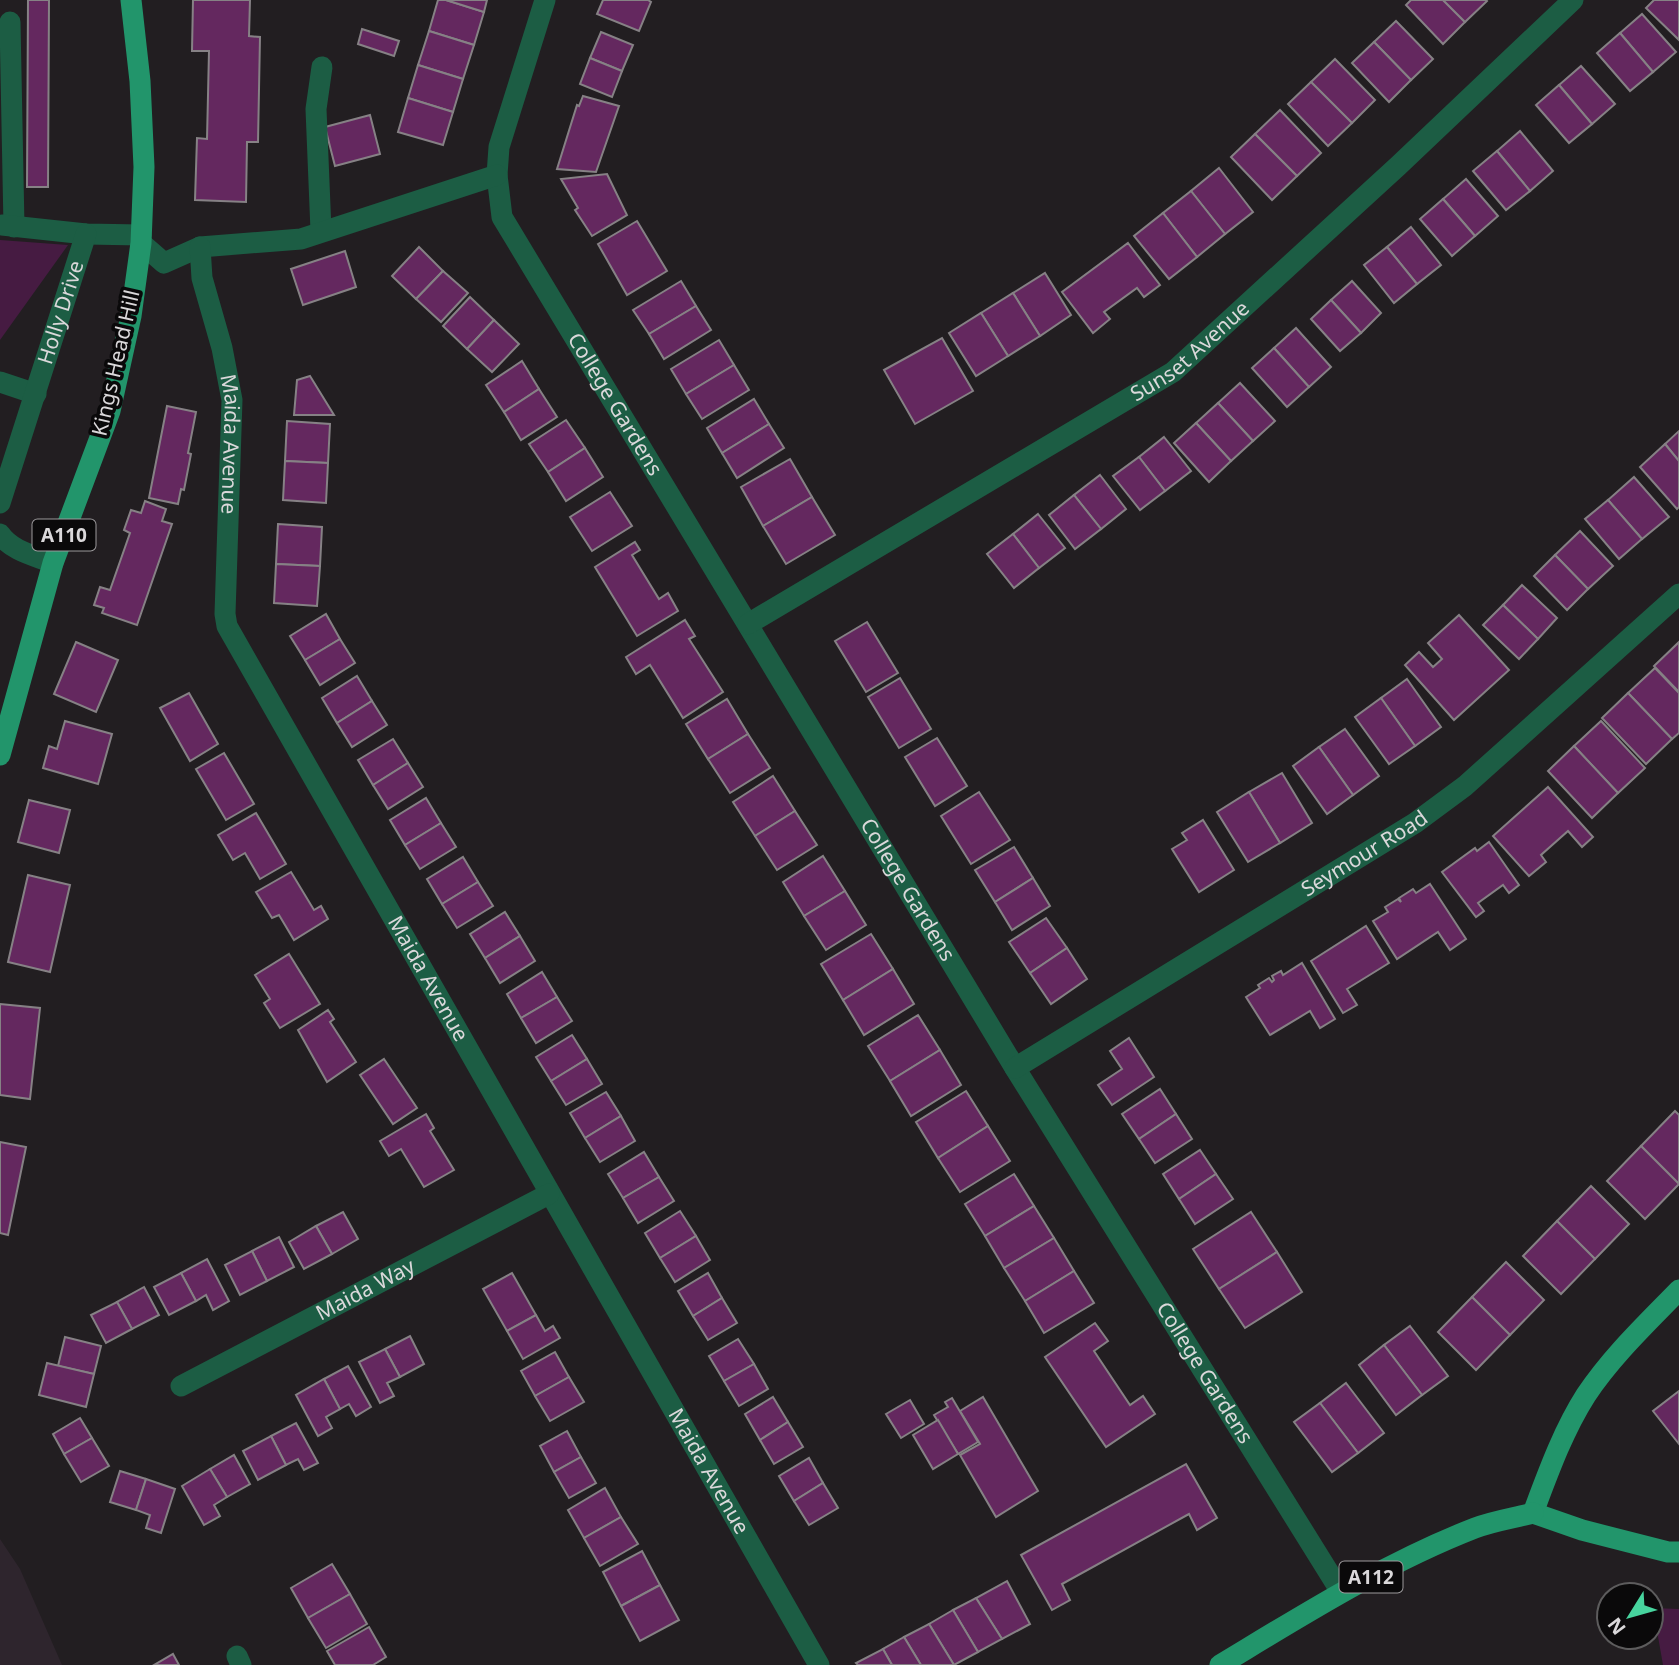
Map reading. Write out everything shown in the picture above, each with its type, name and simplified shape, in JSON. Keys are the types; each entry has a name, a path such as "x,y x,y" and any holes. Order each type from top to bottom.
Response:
{"main road":[{"name":"Kings Head Hill","path":"0,755 53,563 110,411 131,316 141,239 144,167 140,80 131,0"},
{"path":"1679,1290 1616,1355 1586,1396 1552,1461 1533,1513 1582,1530 1668,1552 1679,1552"},
{"name":"A112","path":"1220,1665 1341,1592 1402,1560 1478,1527 1533,1513"}],"street":[{"name":"College Gardens","path":"545,0 499,147 497,176 502,217 1015,1068 1341,1592"},
{"name":"Sunset Avenue","path":"748,624 1173,372 1398,166 1573,0"},
{"path":"10,22 6,135 7,226 141,239 164,263 200,247 301,239 497,176"},
{"path":"321,231 316,109 322,67"},
{"name":"Holly Drive","path":"0,503 86,233"},
{"name":"Maida Avenue","path":"200,247 202,278 222,348 232,400 225,614 227,626 819,1665"},
{"name":"Holly Drive","path":"0,382 36,394"},
{"path":"0,534 4,541 21,551 53,563"},
{"name":"Seymour Road","path":"1015,1068 1415,822 1465,786 1679,594"},
{"name":"Maida Way","path":"181,1386 549,1194"}],"shaded area":[{"path":"0,240 68,245 0,340"},
{"path":"0,1539 20,1569 62,1665 0,1665"},
{"path":"1665,1608 1679,1609 1679,1665 1663,1665 1661,1651 1665,1651"}],"building":[{"path":"28,0 49,0 48,187 27,187"},
{"path":"193,0 250,0 249,36 260,37 258,142 247,142 246,202 195,200 197,138 207,139 209,51 192,51"},
{"path":"438,0 484,12 474,45 429,31"},
{"path":"446,0 487,0 484,12"},
{"path":"603,0 651,2 639,31 597,14"},
{"path":"1411,0 1443,0 1465,22 1443,44 1406,5"},
{"path":"1443,0 1486,0 1487,1 1465,22"},
{"path":"1654,0 1679,0 1679,40 1646,8"},
{"path":"1642,14 1676,52 1653,72 1620,33"},
{"path":"1396,21 1433,59 1411,80 1374,42"},
{"path":"362,29 399,41 394,56 358,44"},
{"path":"429,31 474,45 463,79 418,65"},
{"path":"601,32 633,45 622,71 590,58"},
{"path":"1620,33 1653,72 1630,91 1597,53"},
{"path":"1374,42 1411,80 1389,102 1352,63"},
{"path":"590,58 622,71 612,97 580,84"},
{"path":"1335,59 1375,100 1352,123 1311,82"},
{"path":"418,65 463,79 453,112 408,98"},
{"path":"1581,66 1615,104 1592,124 1559,85"},
{"path":"1311,82 1352,123 1328,146 1288,104"},
{"path":"1559,85 1592,124 1569,143 1536,105"},
{"path":"583,96 619,106 596,172 557,169 577,105 579,106"},
{"path":"408,98 453,112 443,145 398,132"},
{"path":"1280,110 1321,153 1297,176 1255,134"},
{"path":"370,115 380,154 335,166 325,127"},
{"path":"1520,131 1553,171 1530,191 1497,151"},
{"path":"1255,134 1297,176 1272,200 1231,157"},
{"path":"1497,151 1530,191 1506,210 1473,171"},
{"path":"1219,168 1253,212 1225,234 1191,191"},
{"path":"607,174 627,215 592,236 575,210 578,208 561,179"},
{"path":"1466,179 1498,216 1475,236 1443,199"},
{"path":"1191,191 1225,234 1197,257 1163,213"},
{"path":"1443,199 1475,236 1452,256 1420,219"},
{"path":"1163,213 1197,257 1169,279 1134,236"},
{"path":"637,221 667,271 627,295 598,244"},
{"path":"1411,227 1441,265 1417,284 1387,247"},
{"path":"1128,243 1160,285 1144,297 1137,288 1104,312 1110,319 1093,333 1062,292"},
{"path":"419,247 443,271 416,299 392,276"},
{"path":"1387,247 1417,284 1394,303 1364,265"},
{"path":"345,251 356,287 303,305 291,269"},
{"path":"443,271 468,293 441,322 416,299"},
{"path":"1045,273 1071,315 1040,336 1013,293"},
{"path":"681,281 696,306 649,334 633,310"},
{"path":"1352,281 1381,313 1361,333 1331,300"},
{"path":"1013,293 1040,336 1008,356 981,313"},
{"path":"470,297 494,320 467,349 443,326"},
{"path":"1331,300 1361,333 1340,351 1311,319"},
{"path":"696,306 711,330 664,359 649,334"},
{"path":"981,313 1008,356 976,376 949,333"},
{"path":"494,320 519,344 492,372 467,349"},
{"path":"1296,328 1331,367 1309,387 1274,348"},
{"path":"942,338 973,391 915,424 884,370"},
{"path":"719,340 734,365 686,394 671,369"},
{"path":"1274,348 1309,387 1287,407 1252,368"},
{"path":"522,361 539,389 504,412 486,385"},
{"path":"734,365 749,390 702,419 686,394"},
{"path":"310,376 334,415 294,415 297,380"},
{"path":"1240,383 1275,421 1253,441 1218,403"},
{"path":"539,389 557,417 521,440 504,412"},
{"path":"754,399 769,424 722,453 707,428"},
{"path":"1218,403 1253,441 1231,461 1196,423"},
{"path":"167,406 196,412 184,490 181,489 178,504 149,498"},
{"path":"566,420 585,448 548,472 529,444"},
{"path":"287,421 330,424 328,463 285,461"},
{"path":"1196,423 1231,461 1209,482 1174,443"},
{"path":"769,424 784,448 737,478 722,453"},
{"path":"1679,431 1679,461 1665,444"},
{"path":"1164,437 1191,471 1165,491 1139,457"},
{"path":"1665,444 1679,461 1677,509 1640,467"},
{"path":"585,448 603,477 566,501 548,472"},
{"path":"1139,457 1165,491 1140,510 1113,476"},
{"path":"790,459 812,497 763,526 741,487"},
{"path":"285,461 328,463 326,503 283,500"},
{"path":"1100,475 1126,509 1101,529 1074,495"},
{"path":"1634,477 1669,517 1642,539 1608,500"},
{"path":"610,492 632,526 592,551 570,517"},
{"path":"1074,495 1101,529 1075,549 1049,515"},
{"path":"812,497 835,535 786,564 763,526"},
{"path":"1608,500 1642,539 1619,559 1585,519"},
{"path":"145,501 166,509 162,521 172,524 137,625 102,613 104,608 94,605 100,587 110,590 130,533 124,530 131,510 141,513"},
{"path":"1038,514 1065,548 1039,568 1013,534"},
{"path":"278,524 322,527 320,566 276,564"},
{"path":"1580,531 1613,566 1588,589 1555,555"},
{"path":"1013,534 1039,568 1014,588 987,554"},
{"path":"635,542 640,550 632,555 659,599 668,593 678,611 637,636 595,567"},
{"path":"1555,555 1588,589 1567,610 1534,576"},
{"path":"276,564 320,566 317,606 274,603"},
{"path":"1522,585 1557,618 1538,639 1503,605"},
{"path":"1503,605 1538,639 1519,659 1483,625"},
{"path":"326,614 340,639 305,660 290,636"},
{"path":"1459,615 1509,670 1454,720 1405,665 1419,652 1433,667 1442,659 1428,643"},
{"path":"685,620 695,636 689,639 723,692 683,718 650,665 636,674 626,657"},
{"path":"867,622 898,673 866,692 835,641"},
{"path":"340,639 355,663 320,685 305,660"},
{"path":"76,642 118,660 96,712 54,694"},
{"path":"1679,642 1679,692 1654,666"},
{"path":"1655,668 1679,693 1679,733 1672,739 1628,693"},
{"path":"357,676 372,701 337,723 322,698"},
{"path":"900,678 931,729 899,748 868,697"},
{"path":"1407,679 1441,727 1415,746 1381,698"},
{"path":"189,693 218,744 190,761 160,708"},
{"path":"1628,693 1672,739 1646,764 1602,718"},
{"path":"1381,698 1415,746 1389,764 1355,717"},
{"path":"727,699 748,734 708,759 686,724"},
{"path":"372,701 387,725 352,747 337,723"},
{"path":"65,721 112,734 98,784 43,768 49,746 57,749"},
{"path":"1601,721 1645,768 1618,793 1574,746"},
{"path":"1345,729 1379,776 1353,795 1319,747"},
{"path":"748,734 770,768 730,793 708,759"},
{"path":"937,738 967,786 935,806 905,757"},
{"path":"393,739 408,763 373,785 358,760"},
{"path":"1574,746 1618,793 1592,818 1548,771"},
{"path":"1319,747 1353,795 1327,814 1293,766"},
{"path":"224,753 254,804 226,820 196,769"},
{"path":"408,763 423,787 388,809 373,785"},
{"path":"1282,773 1312,823 1280,843 1249,792"},
{"path":"773,776 795,811 755,836 733,802"},
{"path":"1548,787 1593,837 1582,847 1568,831 1541,855 1546,862 1529,876 1493,836"},
{"path":"979,792 1010,840 971,864 941,816"},
{"path":"1249,792 1280,843 1248,862 1217,812"},
{"path":"426,798 441,823 405,845 390,820"},
{"path":"29,800 70,810 59,853 18,842"},
{"path":"795,811 817,845 777,870 755,836"},
{"path":"256,813 286,864 260,879 245,853 233,860 218,835"},
{"path":"1203,820 1234,870 1199,892 1172,849 1187,840 1182,833"},
{"path":"441,823 456,847 420,869 405,845"},
{"path":"1489,842 1519,885 1509,893 1503,885 1478,903 1484,911 1476,917 1442,872 1475,848 1477,851"},
{"path":"1014,847 1033,878 995,902 975,870"},
{"path":"823,856 845,891 804,916 783,882"},
{"path":"463,857 478,882 442,904 427,879"},
{"path":"291,872 314,910 321,906 328,919 294,940 279,915 272,918 256,892"},
{"path":"28,875 70,885 50,972 8,962"},
{"path":"1033,878 1050,906 1012,930 995,902"},
{"path":"478,882 493,906 457,928 442,904"},
{"path":"1430,884 1466,939 1450,950 1438,932 1397,959 1373,921 1388,912 1385,907 1398,899 1401,902 1399,898 1413,889 1416,893"},
{"path":"845,891 866,925 826,950 804,916"},
{"path":"505,912 520,936 485,958 470,934"},
{"path":"1046,918 1067,948 1030,973 1009,942"},
{"path":"1366,926 1389,963 1347,989 1357,1005 1343,1013 1311,961"},
{"path":"871,934 893,969 843,1000 821,964"},
{"path":"520,936 535,961 500,983 485,958"},
{"path":"1067,948 1087,979 1051,1004 1030,973"},
{"path":"289,954 320,1004 280,1028 264,1003 270,999 255,975"},
{"path":"1302,963 1335,1019 1320,1028 1310,1011 1270,1035 1246,997 1269,978 1272,982 1272,976 1281,971 1283,975"},
{"path":"893,969 914,1004 864,1035 843,1000"},
{"path":"542,972 557,997 521,1018 507,994"},
{"path":"557,997 572,1021 536,1043 521,1018"},
{"path":"0,1004 40,1008 30,1099 0,1095"},
{"path":"328,1010 334,1019 330,1022 356,1062 327,1082 298,1030"},
{"path":"918,1015 940,1050 890,1081 868,1046"},
{"path":"572,1035 587,1059 551,1081 536,1057"},
{"path":"1129,1038 1154,1077 1112,1105 1098,1085 1122,1069 1110,1051"},
{"path":"940,1050 961,1085 911,1116 890,1081"},
{"path":"384,1059 417,1108 393,1124 360,1075"},
{"path":"587,1059 602,1084 566,1105 551,1081"},
{"path":"1160,1089 1176,1114 1139,1139 1122,1114"},
{"path":"966,1091 988,1126 938,1158 916,1122"},
{"path":"606,1092 621,1116 585,1138 570,1113"},
{"path":"1675,1111 1679,1115 1679,1184 1641,1146"},
{"path":"426,1114 434,1128 430,1131 454,1170 424,1187 401,1149 389,1156 380,1141"},
{"path":"1176,1114 1192,1139 1155,1163 1139,1139"},
{"path":"621,1116 635,1141 600,1162 585,1138"},
{"path":"988,1126 1010,1161 960,1192 938,1158"},
{"path":"0,1142 26,1147 8,1235 0,1233"},
{"path":"1641,1146 1679,1184 1645,1219 1607,1181"},
{"path":"1200,1150 1216,1174 1179,1199 1163,1174"},
{"path":"644,1152 659,1177 623,1198 608,1174"},
{"path":"1014,1174 1034,1206 985,1236 965,1204"},
{"path":"1216,1174 1233,1199 1195,1224 1179,1199"},
{"path":"659,1177 674,1201 638,1223 623,1198"},
{"path":"1591,1186 1629,1224 1595,1259 1557,1221"},
{"path":"1034,1206 1054,1238 1004,1268 985,1236"},
{"path":"680,1211 696,1236 660,1258 645,1233"},
{"path":"343,1212 358,1239 332,1254 316,1226"},
{"path":"1251,1212 1277,1252 1219,1289 1193,1249"},
{"path":"1557,1221 1595,1259 1561,1294 1523,1256"},
{"path":"316,1226 332,1254 304,1269 289,1242"},
{"path":"696,1236 710,1260 675,1282 660,1258"},
{"path":"279,1237 294,1267 267,1281 252,1251"},
{"path":"1054,1238 1074,1271 1025,1301 1004,1268"},
{"path":"252,1251 267,1281 240,1295 225,1265"},
{"path":"1277,1252 1302,1292 1245,1328 1219,1289"},
{"path":"207,1259 229,1301 213,1310 206,1295 196,1301 181,1273"},
{"path":"1506,1262 1544,1300 1510,1335 1472,1297"},
{"path":"1074,1271 1094,1303 1044,1333 1025,1301"},
{"path":"181,1273 196,1301 169,1315 154,1287"},
{"path":"512,1273 536,1315 507,1331 483,1289"},
{"path":"708,1273 722,1298 693,1316 678,1291"},
{"path":"144,1287 159,1315 132,1329 117,1302"},
{"path":"1472,1297 1510,1335 1476,1370 1438,1332"},
{"path":"722,1298 737,1323 708,1340 693,1316"},
{"path":"117,1302 132,1329 106,1343 91,1315"},
{"path":"536,1315 545,1331 553,1326 560,1338 523,1359 507,1331"},
{"path":"1095,1323 1108,1341 1094,1351 1130,1405 1143,1396 1155,1414 1106,1447 1045,1357"},
{"path":"1410,1326 1448,1376 1422,1395 1384,1345"},
{"path":"410,1336 424,1364 400,1377 385,1349"},
{"path":"65,1337 101,1346 94,1374 58,1366"},
{"path":"738,1339 754,1364 724,1381 709,1356"},
{"path":"1384,1345 1422,1395 1396,1415 1359,1365"},
{"path":"385,1349 400,1377 387,1383 394,1396 380,1403 359,1362"},
{"path":"555,1352 569,1377 535,1396 521,1371"},
{"path":"47,1363 94,1374 86,1407 39,1395"},
{"path":"754,1364 768,1389 739,1406 724,1381"},
{"path":"348,1366 371,1407 356,1416 349,1404 340,1409 324,1379"},
{"path":"569,1377 584,1402 550,1421 535,1396"},
{"path":"324,1379 340,1409 326,1417 332,1428 318,1436 296,1395"},
{"path":"1346,1383 1384,1433 1358,1453 1320,1403"},
{"path":"1679,1391 1679,1444 1653,1411"},
{"path":"773,1397 788,1422 760,1440 745,1414"},
{"path":"983,1397 1038,1491 996,1517 960,1455 980,1444 960,1411"},
{"path":"952,1398 978,1442 958,1454 934,1415 948,1407 945,1402"},
{"path":"910,1400 924,1424 901,1438 886,1414"},
{"path":"1320,1403 1358,1453 1332,1472 1294,1422"},
{"path":"80,1418 92,1438 64,1454 53,1434"},
{"path":"938,1420 958,1454 933,1469 913,1435"},
{"path":"788,1422 803,1447 774,1464 760,1440"},
{"path":"296,1423 318,1463 304,1470 298,1459 286,1465 271,1436"},
{"path":"567,1431 581,1457 554,1472 540,1446"},
{"path":"271,1436 286,1465 258,1480 243,1451"},
{"path":"92,1438 109,1466 81,1482 64,1454"},
{"path":"234,1455 250,1484 227,1497 210,1469"},
{"path":"581,1457 596,1483 569,1498 554,1472"},
{"path":"809,1458 823,1483 794,1501 779,1476"},
{"path":"1186,1464 1217,1518 1197,1530 1189,1514 1062,1584 1070,1600 1052,1610 1021,1555"},
{"path":"210,1469 227,1497 214,1505 220,1516 204,1525 182,1486"},
{"path":"120,1471 146,1479 136,1510 110,1502"},
{"path":"146,1479 175,1489 161,1533 146,1528 150,1515 136,1510"},
{"path":"823,1483 838,1508 809,1525 794,1501"},
{"path":"605,1488 621,1517 584,1538 568,1510"},
{"path":"621,1517 638,1544 600,1566 584,1538"},
{"path":"642,1551 660,1585 621,1606 603,1572"},
{"path":"332,1564 350,1594 308,1618 291,1588"},
{"path":"1007,1581 1030,1624 1002,1639 976,1598"},
{"path":"660,1585 679,1620 640,1641 621,1606"},
{"path":"350,1594 367,1624 326,1648 308,1618"},
{"path":"976,1598 1002,1639 978,1652 953,1610"},
{"path":"953,1610 978,1652 954,1665 929,1624"},
{"path":"929,1624 954,1665 921,1665 904,1637"},
{"path":"369,1627 386,1657 373,1665 335,1665 327,1651"},
{"path":"904,1637 921,1665 892,1665 883,1649"},
{"path":"883,1649 892,1665 856,1663"},
{"path":"173,1654 179,1665 154,1665"}]}
